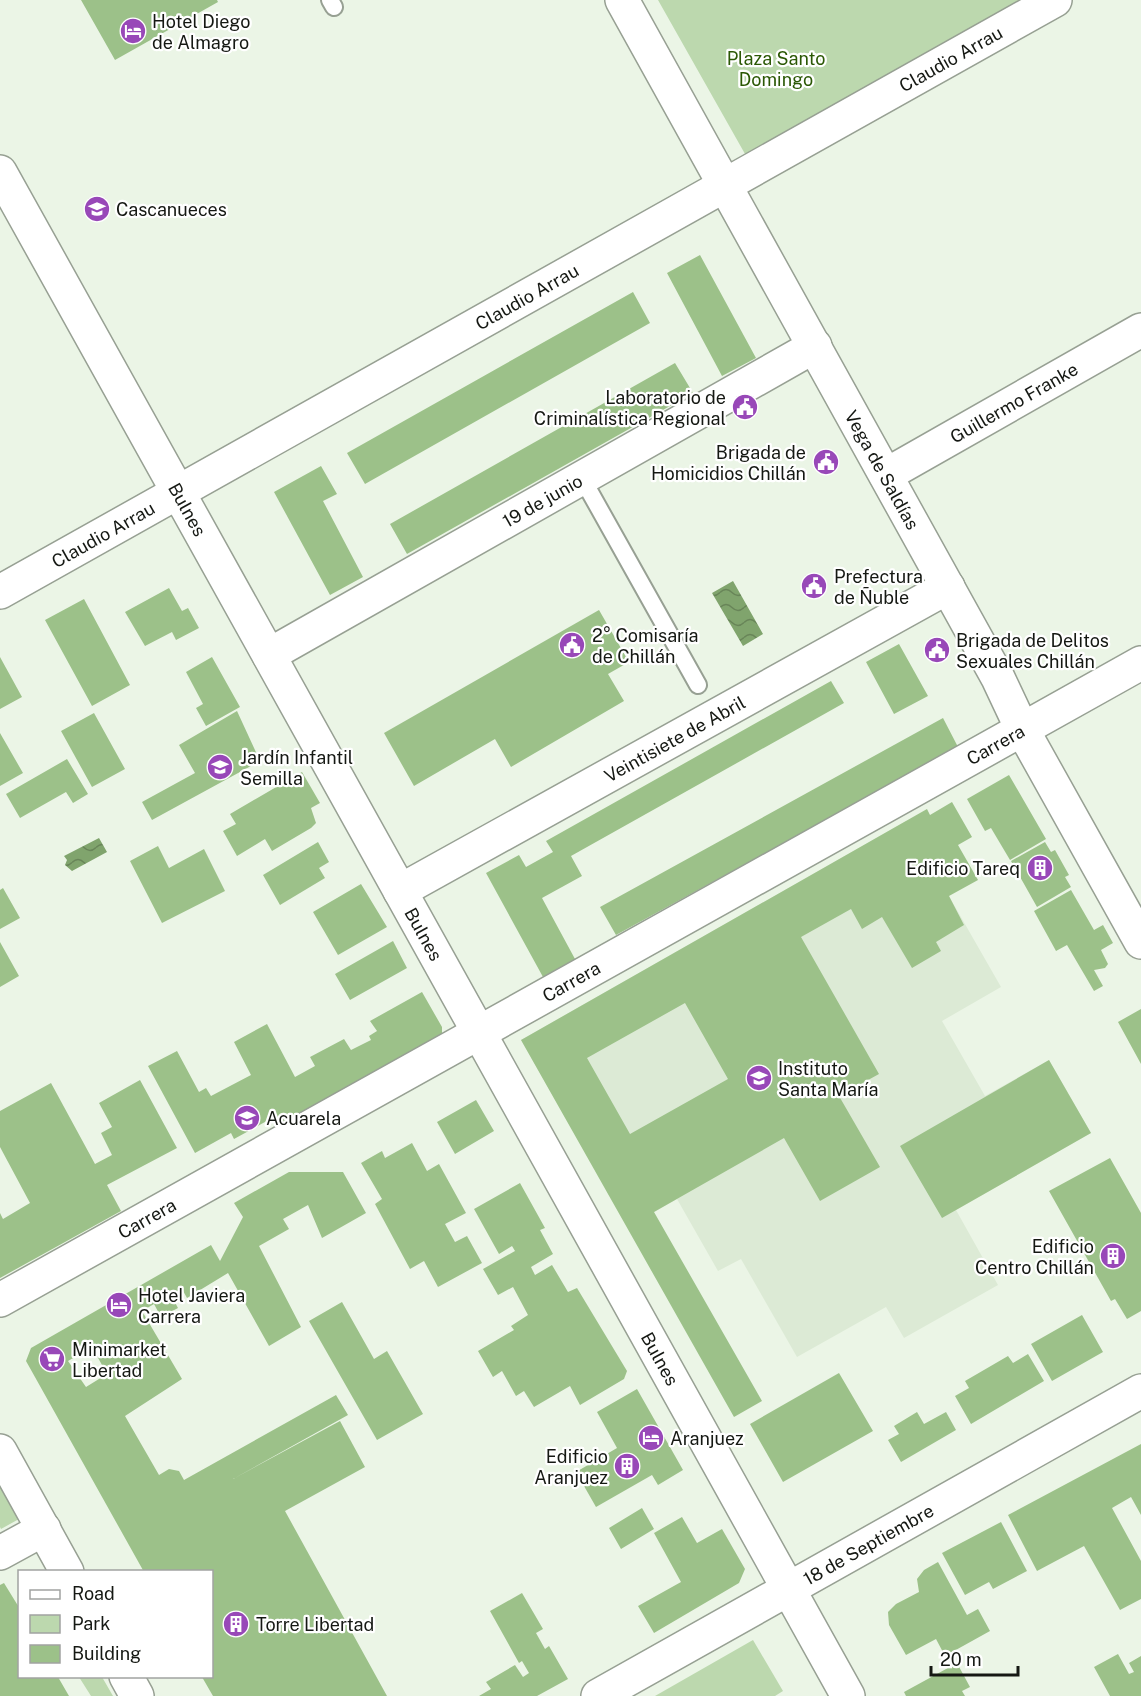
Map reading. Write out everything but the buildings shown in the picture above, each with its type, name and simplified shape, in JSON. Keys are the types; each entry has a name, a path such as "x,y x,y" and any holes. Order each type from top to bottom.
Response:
{"street":[{"name":"Vega de Saldías","path":"622,0 1007,693 1022,729 1141,942"},
{"name":"Claudio Arrau","path":"0,592 1055,0"},
{"name":"Bulnes","path":"0,172 848,1696"},
{"name":"Guillermo Franke","path":"886,475 1141,330"},
{"name":"19 de junio","path":"269,655 815,346"},
{"name":"Veintisiete de Abril","path":"400,891 948,587"},
{"name":"Carrera","path":"0,1300 1141,663"},
{"name":"18 de Septiembre","path":"598,1696 1141,1391"},
{"path":"0,1451 66,1570"},
{"path":"0,1553 44,1528"},
{"path":"127,1678 137,1696"}],"lane":[{"path":"582,478 698,685"}],"shaded area":[{"name":"Instituto Santa María","path":"906,821 1001,987 942,1021 985,1096 1049,1060 1091,1133 956,1210 998,1285 904,1338 886,1307 797,1357 741,1259 718,1271 677,1199 628,1227 521,1040"}],"green space":[{"name":"Plaza Santo Domingo","path":"658,0 1036,0 749,161"},
{"path":"0,1486 19,1519 1,1529 0,1527"},
{"path":"753,1640 783,1691 775,1696 655,1696"},
{"path":"80,1678 103,1678 113,1696 91,1696"}],"water":[{"path":"733,581 763,634 743,646 712,593"},
{"path":"99,838 107,852 72,871 65,865 67,860 64,856"}],"place":[{"name":"Hotel Diego de Almagro","path":"133,31"},
{"name":"Cascanueces","path":"97,209"},
{"name":"Laboratorio de Criminalística Regional","path":"745,407"},
{"name":"Brigada de Homicidios Chillán","path":"826,462"},
{"name":"Prefectura de Ñuble","path":"814,586"},
{"name":"2° Comisaría de Chillán","path":"572,645"},
{"name":"Brigada de Delitos Sexuales Chillán","path":"937,650"},
{"name":"Jardín Infantil Semilla","path":"220,767"},
{"name":"Edificio Tareq","path":"1040,868"},
{"name":"Instituto Santa María","path":"759,1078"},
{"name":"Acuarela","path":"247,1118"},
{"name":"Edificio Centro Chillán","path":"1113,1256"},
{"name":"Hotel Javiera Carrera","path":"119,1305"},
{"name":"Minimarket Libertad","path":"52,1359"},
{"name":"Aranjuez","path":"651,1438"},
{"name":"Edificio Aranjuez","path":"627,1466"},
{"name":"Torre Libertad","path":"236,1624"}]}
